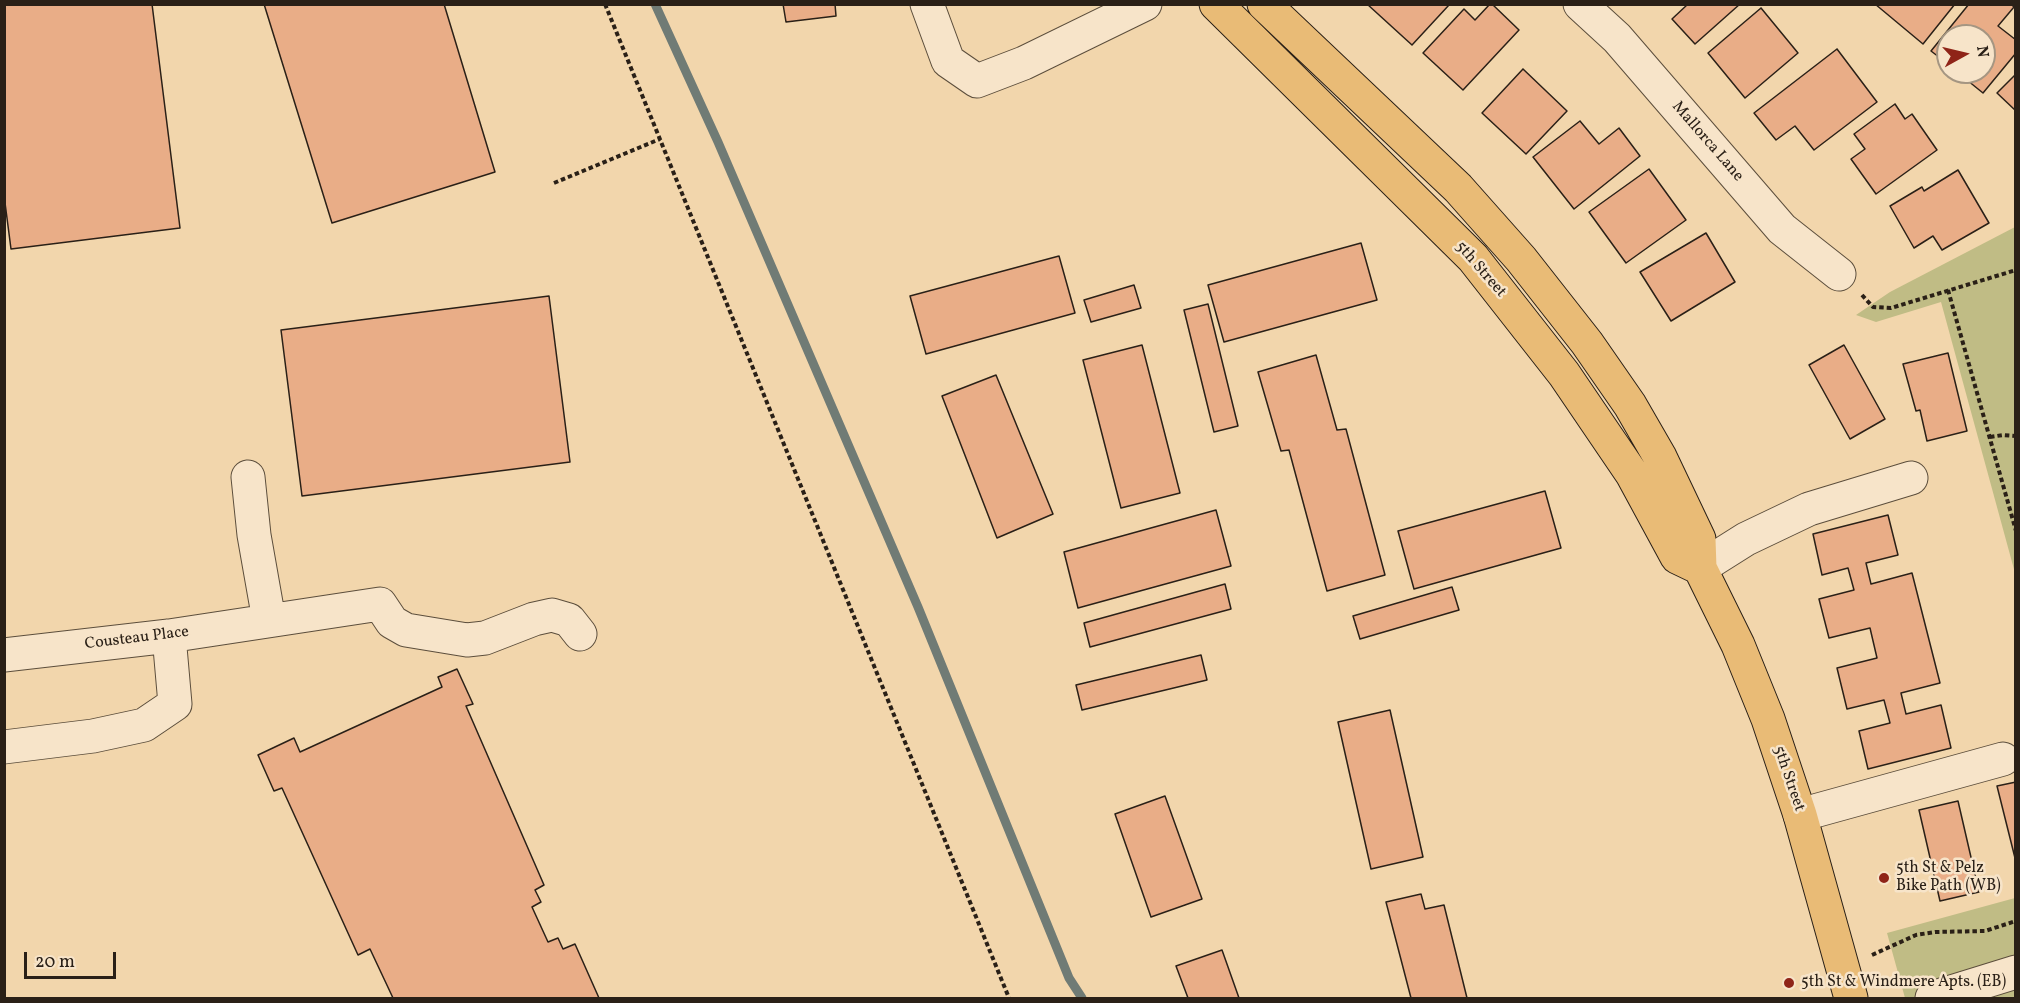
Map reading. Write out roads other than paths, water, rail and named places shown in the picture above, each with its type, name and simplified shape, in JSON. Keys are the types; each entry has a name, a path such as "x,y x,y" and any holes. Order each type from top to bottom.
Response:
{"main road":[{"name":"5th Street","path":"1216,4 1473,258 1564,374 1632,474 1677,557 1700,568"},
{"name":"5th Street","path":"1264,4 1458,188 1521,259 1580,334 1630,405 1660,457 1699,540 1700,568 1738,645 1768,719 1800,816 1851,999"}],"street":[{"path":"927,4 948,61 977,81 1024,63 1145,4"},
{"name":"Mallorca Lane","path":"1580,4 1617,38 1782,229 1839,274"},
{"path":"248,477 254,535 269,620"},
{"path":"1700,568 1746,539 1809,509 1911,478"},
{"name":"Cousteau Place","path":"4,655 169,636 380,604 392,622 406,630 467,640 485,638 534,619 552,615 569,620 580,633"},
{"path":"4,747 113,732 144,725 159,715 175,704 169,636"},
{"path":"1800,816 2003,759"},
{"path":"1932,999 2016,972"}],"waterway":[{"path":"655,4 718,142 918,607 1069,978 1082,998"}],"place":[{"name":"5th St & Pelz Bike Path (WB)","path":"1884,878"},
{"name":"5th St & Windmere Apts. (EB)","path":"1789,983"}]}
